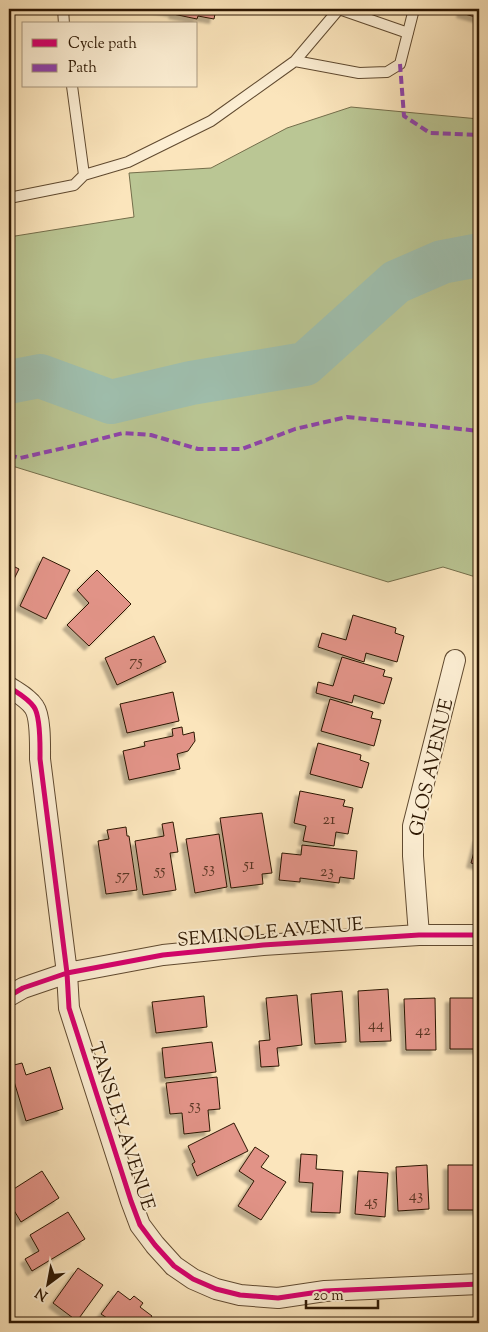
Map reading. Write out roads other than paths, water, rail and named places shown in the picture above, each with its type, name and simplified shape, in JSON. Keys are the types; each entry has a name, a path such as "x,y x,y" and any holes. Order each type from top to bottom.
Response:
{"street":[{"name":"GLOS AVENUE","path":"420,935 413,856 413,826 455,660"},
{"name":"TANSLEY AVENUE","path":"9,687 22,695 35,708 39,728 41,768 67,973 69,1008 131,1201 140,1225 155,1246 174,1266 193,1279 216,1289 261,1298 278,1298 325,1291 479,1284"},
{"name":"SEMINOLE AVENUE","path":"9,996 23,988 67,973 172,954 263,944 420,935 479,935"}],"lane":[{"path":"63,9 64,22"},
{"path":"9,198 74,185 84,174 128,162 211,121 295,61 339,9 408,33"},
{"path":"295,61 359,73 387,72 400,64 414,9"},
{"path":"72,88 84,174"}],"waterway":[{"path":"9,382 40,376 111,402 191,383 305,364 396,282 442,262 479,255"}]}
